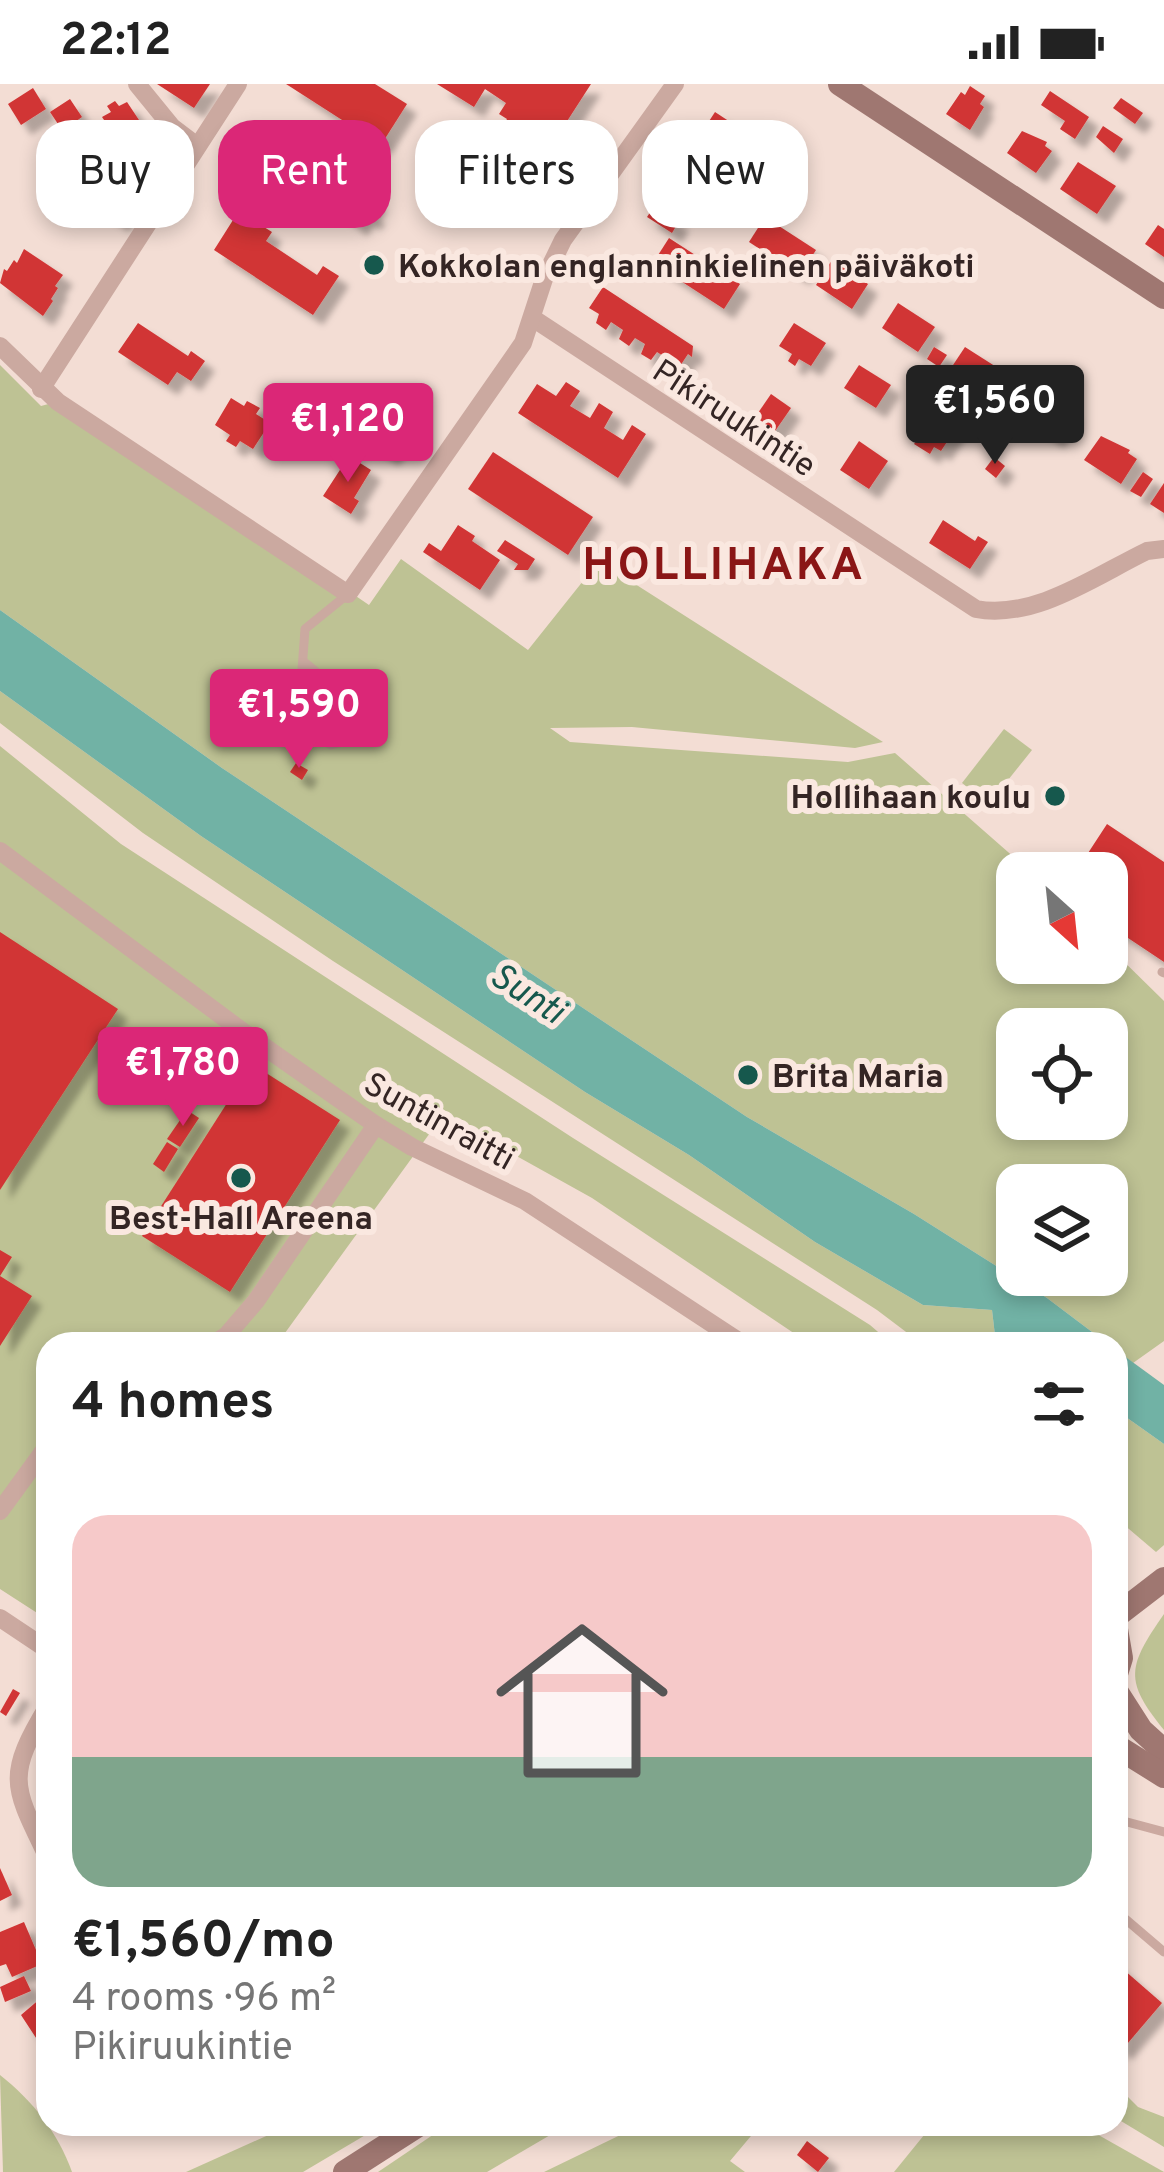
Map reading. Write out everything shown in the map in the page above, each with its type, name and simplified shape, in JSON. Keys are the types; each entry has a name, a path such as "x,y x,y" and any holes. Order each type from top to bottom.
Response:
{"main road":[{"path":"840,84 1164,297"},
{"path":"1128,1607 1164,1579"},
{"path":"1128,1710 1141,1730 1164,1750"},
{"path":"1128,1753 1164,1776"},
{"path":"345,2172 401,2136"}],"street":[{"path":"137,84 172,127 197,146"},
{"path":"41,388 238,84"},
{"path":"0,346 41,388 348,594 523,343 563,240 675,84"},
{"name":"Pikiruukintie","path":"534,320 976,609 1004,613 1029,608 1155,550"},
{"name":"Suntinraitti","path":"0,851 376,1125 412,1148 524,1201 725,1332"},
{"path":"229,1332 256,1301 376,1125"},
{"path":"0,1511 36,1461"},
{"path":"0,1618 36,1642"},
{"path":"36,1726 17,1767 16,1787 36,1831"}],"lane":[{"path":"303,661 320,675 360,679 367,688 367,724 358,737 332,745 298,725 304,629 348,594"},
{"path":"1128,1822 1164,1832"},
{"path":"1128,1920 1162,1946"}],"green space":[{"path":"0,365 41,406 67,399 369,605 401,559 528,650 599,561 883,742 855,748 632,727 550,728 570,742 848,762 895,753 1008,852 996,852 996,984 1128,984 1128,966 1164,1001 1164,1341 1133,1363 1128,1359 1128,1332 1092,1332 1044,1296 1128,1296 1128,1164 996,1164 996,1266 747,1117 222,768 0,610"},
{"path":"0,691 201,836 815,1242 923,1305 992,1310 995,1332 906,1332 333,961 143,833 0,723"},
{"path":"1004,729 1032,750 989,804 962,783"},
{"path":"0,746 121,844 878,1332 792,1332 592,1198 443,1115 286,1332 36,1332 36,1612 0,1589"},
{"path":"1128,1418 1164,1444 1164,1545 1156,1552 1128,1528"},
{"path":"1164,1614 1164,1730 1142,1698 1135,1673 1143,1647"},
{"path":"0,2075 36,2111 36,2136 54,2136 72,2172 3,2172"},
{"path":"1128,2097 1138,2107 1164,2117 1164,2147 1128,2125"},
{"path":"266,2136 364,2136 303,2172 186,2172"},
{"path":"431,2136 548,2136 487,2172 378,2172"},
{"path":"618,2136 751,2136 730,2161 745,2172 544,2172"},
{"path":"923,2136 1100,2136 1164,2172 894,2172"}],"water":[{"name":"Sunti","path":"0,610 222,768 747,1117 996,1266 996,1296 1044,1296 1092,1332 995,1332 992,1310 923,1305 815,1242 201,836 0,691"},
{"path":"1128,1359 1164,1385 1164,1444 1128,1418"}],"building":[{"path":"157,84 210,84 194,108"},
{"path":"286,84 375,84 407,104 391,129 391,120 342,120"},
{"path":"437,84 591,84 568,120 506,120 499,114 506,103 485,89 474,107"},
{"path":"970,86 985,96 970,130 946,114"},
{"path":"33,88 46,109 21,125 8,104"},
{"path":"1050,91 1089,117 1075,139 1060,129 1065,121 1041,105"},
{"path":"1121,98 1143,113 1135,124 1113,108"},
{"path":"70,99 82,117 55,120 50,112"},
{"path":"127,102 139,120 104,120 111,112 107,106"},
{"path":"1103,126 1123,139 1114,153 1096,137"},
{"path":"1022,131 1047,142 1045,146 1052,151 1036,173 1007,153"},
{"path":"1078,162 1116,186 1097,214 1060,189"},
{"path":"1158,225 1164,229 1164,257 1145,244"},
{"path":"228,228 266,228 272,232 266,241 317,275 323,266 339,276 313,315 214,250"},
{"path":"758,228 782,228 816,250 800,275 749,242"},
{"path":"669,238 740,284 724,309 653,263"},
{"path":"24,249 63,275 43,316 0,283 4,269 14,260 17,263"},
{"path":"832,260 868,284 852,309 816,285"},
{"path":"603,287 693,346 692,357 688,354 674,375 664,369 668,359 657,352 651,360 641,354 645,344 635,338 629,346 619,339 623,330 611,322 606,330 596,323 599,314 589,308"},
{"path":"898,303 935,327 918,352 882,328"},
{"path":"138,323 188,356 191,351 205,361 191,381 177,372 168,385 118,352"},
{"path":"794,323 826,343 811,366 799,359 795,366 788,361 792,354 779,346"},
{"path":"934,347 947,355 939,367 927,359"},
{"path":"965,347 1001,370 985,395 949,371"},
{"path":"859,365 891,385 876,408 844,388"},
{"path":"566,382 580,391 570,406 590,418 599,403 613,412 604,428 623,440 632,425 646,434 618,478 518,413 537,384 556,396"},
{"path":"1031,385 1072,412 1054,438 1013,411"},
{"path":"771,394 791,408 771,437 751,423"},
{"path":"231,398 260,408 256,414 270,423 253,449 240,441 236,447 226,441 230,435 215,425"},
{"path":"387,398 410,413 391,441 397,445 389,456 361,438"},
{"path":"925,408 934,414 938,408 952,417 949,423 956,428 941,451 934,447 930,454 914,444 919,437 910,431"},
{"path":"1101,436 1130,450 1137,459 1121,484 1084,460"},
{"path":"859,441 888,461 869,489 840,470"},
{"path":"493,452 593,517 568,555 468,489"},
{"path":"349,456 371,470 354,498 359,501 351,514 323,496"},
{"path":"994,457 1005,466 996,478 985,469"},
{"path":"1143,472 1153,479 1141,497 1130,491"},
{"path":"1164,483 1164,513 1150,504"},
{"path":"943,520 975,541 978,536 988,542 970,569 929,543"},
{"path":"458,525 500,560 480,590 423,552 429,543 441,551"},
{"path":"505,540 535,559 528,570 514,570 518,564 497,551"},
{"path":"296,763 308,770 302,780 290,772"},
{"path":"1107,824 1164,862 1164,962 1128,938 1128,852 1089,852"},
{"path":"0,932 118,1009 0,1190"},
{"name":"Best‑Hall Areena","path":"252,1064 340,1120 230,1292 142,1236"},
{"path":"187,1110 199,1118 180,1147 167,1139"},
{"path":"167,1142 178,1149 164,1172 153,1164"},
{"path":"0,1250 12,1257 0,1276"},
{"path":"0,1276 32,1296 0,1346"},
{"path":"13,1689 20,1693 6,1716 0,1712"},
{"path":"0,1868 12,1895 0,1901"},
{"path":"24,1922 36,1950 36,1967 12,1977 6,1964 0,1966 0,1932"},
{"path":"1128,1973 1162,2003 1128,2043"},
{"path":"24,1976 31,1991 5,2002 0,1987"},
{"path":"36,2002 36,2038 21,2015"},
{"path":"807,2141 829,2158 818,2172 797,2155"}],"place":[{"name":"Kokkolan englanninkielinen päiväkoti","path":"374,265"},
{"name":"Hollihaan koulu","path":"1055,796"},
{"name":"Brita Maria","path":"748,1075"},
{"name":"Best‑Hall Areena","path":"241,1178"}],"district":[{"name":"HOLLIHAKA","path":"724,563"}]}
